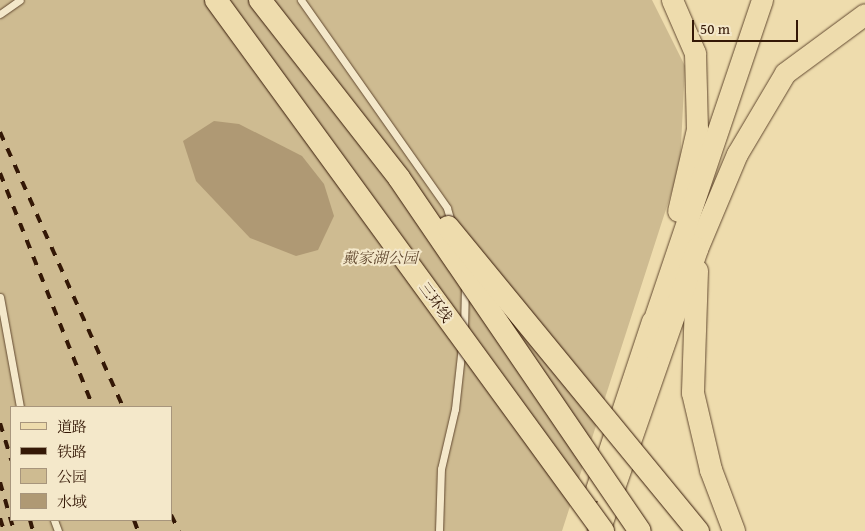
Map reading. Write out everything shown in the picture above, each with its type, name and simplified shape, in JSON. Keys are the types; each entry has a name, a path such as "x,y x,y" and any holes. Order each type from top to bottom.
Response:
{"highway":[{"name":"三环线","path":"216,0 601,531"},
{"path":"260,0 399,178 640,531"},
{"path":"399,178 447,227 698,531"},
{"path":"601,531 697,249"},
{"path":"697,249 692,394 711,470 734,531"},
{"path":"404,258 480,388 584,531"},
{"path":"584,531 652,322"}],"main road":[{"path":"652,322 652,304 697,129 695,53 672,0"},
{"path":"697,249 704,188 762,0"},
{"path":"652,322 704,188 773,0"},
{"path":"697,249 737,154 785,73 865,14"}],"lane":[{"path":"0,14 20,0"},
{"path":"301,0 447,208 465,263 465,318 455,408 441,469 439,531"},
{"path":"0,296 20,406"}],"green space":[{"name":"戴家湖公园","path":"0,0 652,0 685,66 680,166 562,531 0,531"}],"water":[{"path":"214,121 239,124 302,156 324,184 334,216 318,250 296,256 250,238 196,181 183,141"}],"railway":[{"path":"0,132 123,406"},
{"path":"0,173 93,406"},
{"path":"0,423 10,457"},
{"path":"0,482 10,517"},
{"path":"172,517 179,531"},
{"path":"0,518 4,531"},
{"path":"11,521 14,531"},
{"path":"30,521 33,531"},
{"path":"134,521 138,531"}]}
